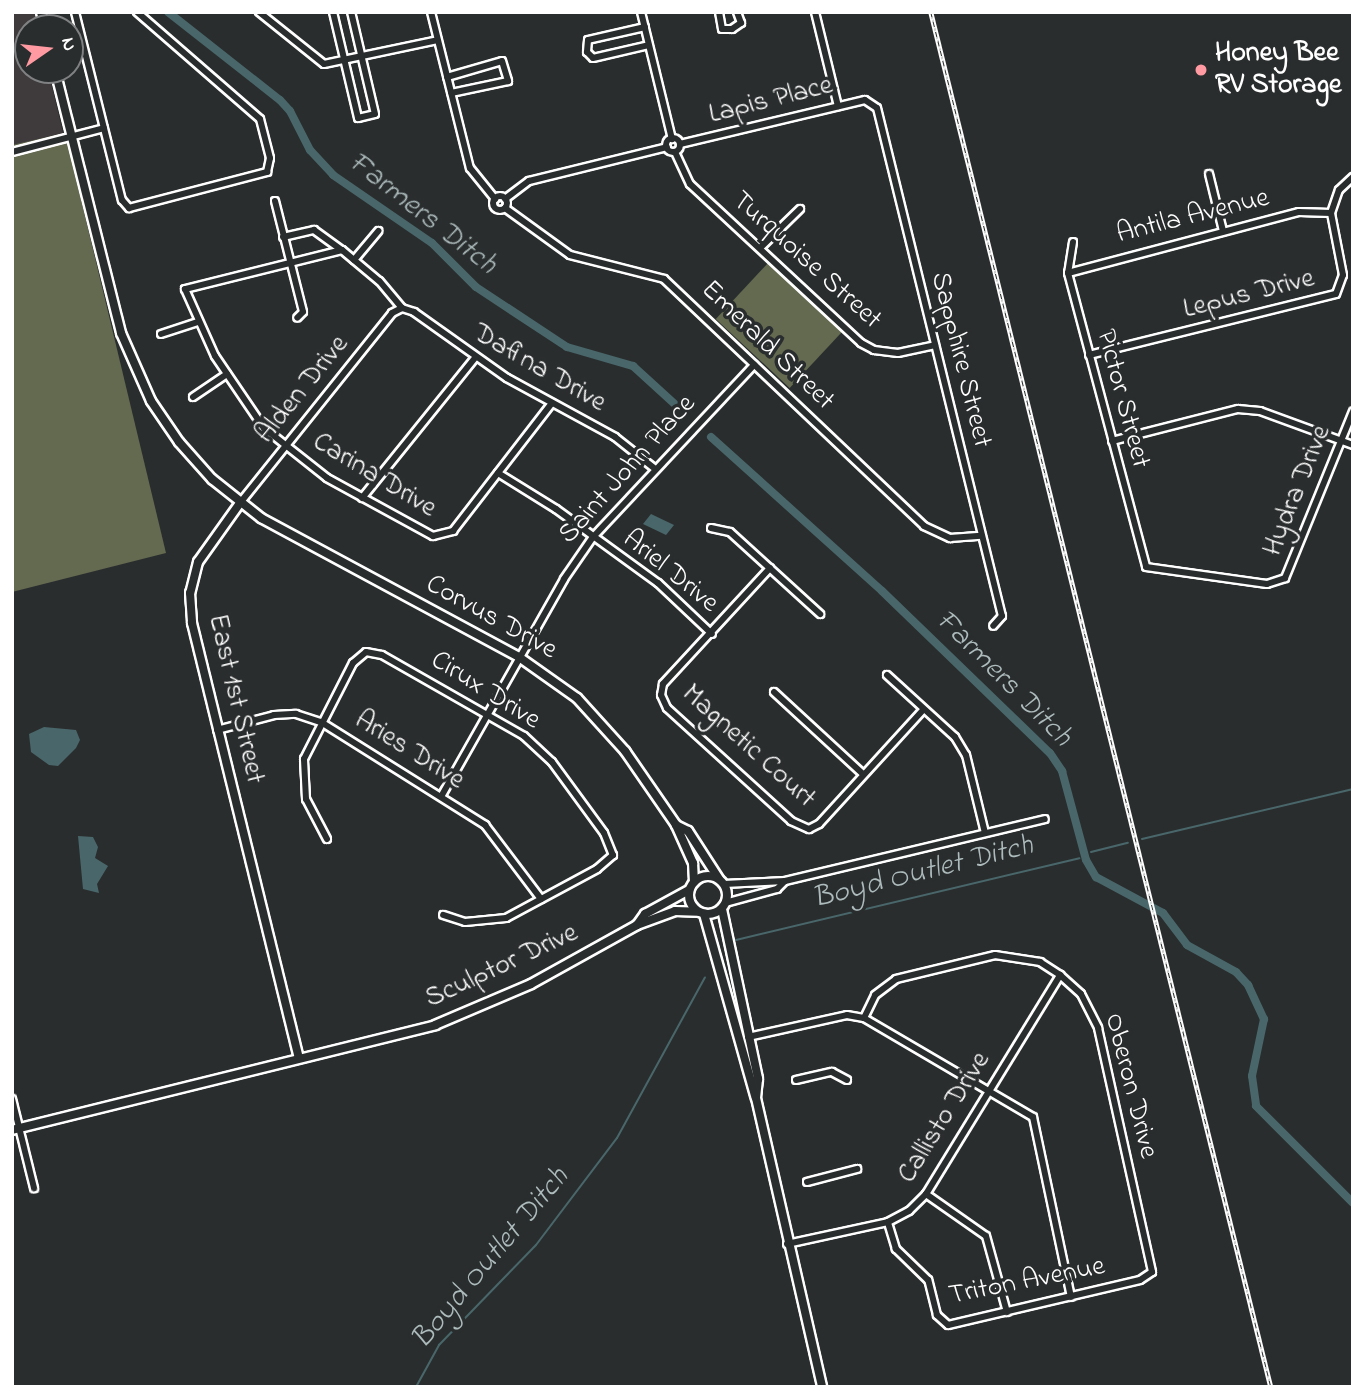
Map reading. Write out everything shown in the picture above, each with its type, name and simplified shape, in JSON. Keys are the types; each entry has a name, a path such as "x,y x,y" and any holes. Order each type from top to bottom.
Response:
{"street":[{"path":"75,12 122,200 129,208 260,175 269,166 260,119 138,12"},
{"path":"259,12 324,64 438,40"},
{"path":"334,12 358,118 375,114 351,12"},
{"path":"431,12 470,169 495,199 505,199 529,181 667,147 672,139"},
{"path":"641,12 672,139 680,144 675,152 667,147"},
{"path":"719,12 722,29 741,23 737,12"},
{"path":"815,12 838,106"},
{"path":"645,27 588,40 587,52 593,58 649,45"},
{"path":"447,76 502,61 508,81 451,93"},
{"path":"58,84 114,310 139,379 179,442 240,503"},
{"name":"Lapis Place","path":"680,144 838,106 873,102"},
{"name":"Sapphire Street","path":"873,102 1002,616 993,626"},
{"path":"12,152 104,128"},
{"name":"Turquoise Street","path":"675,152 690,184 874,351 898,353 935,345"},
{"path":"1209,174 1223,231"},
{"path":"1331,214 1339,190 1353,177"},
{"name":"Emerald Street","path":"495,199 495,208 505,208 541,238 570,255 664,279 925,526 950,538 981,536"},
{"path":"505,199 505,208"},
{"path":"275,201 303,312 297,318"},
{"path":"760,248 800,209"},
{"name":"Antila Avenue","path":"1068,273 1298,212 1331,214"},
{"name":"Lepus Drive","path":"1089,355 1336,294 1343,275 1331,214"},
{"name":"Dafina Drive","path":"284,237 314,230 354,260 402,309 414,312 475,358 615,437 654,468"},
{"path":"354,260 378,231"},
{"name":"Pictor Street","path":"1073,242 1068,273 1146,567"},
{"path":"290,263 342,250"},
{"name":"Carina Drive","path":"290,263 185,289 198,323 253,415 285,446 362,499 433,536 443,537 453,531 498,473"},
{"name":"Alden Drive","path":"240,503 392,313 402,309"},
{"path":"161,334 198,323"},
{"path":"362,499 475,358"},
{"name":"Saint John Place","path":"442,795 519,657 593,537 654,468 754,365"},
{"path":"193,397 227,374"},
{"path":"498,473 552,403"},
{"path":"1112,441 1238,409 1259,411 1353,445"},
{"name":"Hydra Drive","path":"1146,567 1277,582 1288,573 1353,411"},
{"name":"Ariel Drive","path":"498,473 658,583 712,634"},
{"name":"Corvus Drive","path":"240,503 282,531 519,657 558,683 602,723 676,824 693,863 691,886"},
{"name":"East 1st Street","path":"240,503 201,557 190,593 191,623 299,1057"},
{"path":"711,528 730,532 820,614"},
{"path":"712,634 770,568"},
{"name":"Magnetic Court","path":"712,634 663,684 661,695 667,708 780,812 809,829 863,774"},
{"name":"Cirux Drive","path":"321,722 353,663 366,652 382,655 488,712 524,736 552,762 604,833 613,855 597,869 541,899"},
{"path":"887,675 955,737 966,755 985,833"},
{"path":"774,692 863,774 923,710"},
{"name":"Aries Drive","path":"217,730 274,715 296,714 321,722 442,795 485,825 541,899"},
{"path":"321,722 304,759 303,780 312,817 327,839"},
{"path":"822,1387 787,1244 756,1098 748,1082 720,969 701,913 690,902 691,886 703,876 722,882 785,881 1045,819"},
{"name":"Corvus Drive","path":"676,824 688,831 722,882"},
{"path":"701,913 777,888 785,881"},
{"path":"722,882 732,968 758,1079 756,1098"},
{"name":"Sculptor Drive","path":"637,925 645,914 691,886"},
{"path":"443,915 465,922 506,918 541,899"},
{"name":"Sculptor Drive","path":"16,1129 460,1016 531,984 637,925 675,911 701,913"},
{"name":"Oberon Drive","path":"864,1018 874,995 896,979 995,955 1040,962 1081,994 1098,1028 1152,1272"},
{"name":"Callisto Drive","path":"787,1244 888,1222 926,1194 985,1092 1059,975"},
{"path":"748,1037 847,1015 864,1018 985,1092 1033,1117 1071,1297"},
{"path":"796,1080 832,1072 847,1080"},
{"path":"12,1099 16,1129 34,1188"},
{"path":"807,1182 857,1169"},
{"path":"926,1194 986,1236 1007,1312"},
{"name":"Triton Avenue","path":"888,1222 899,1253 928,1280 940,1320 953,1325 1140,1280 1152,1272"}],"shaded area":[{"path":"12,12 35,12 14,14 14,84 51,84 73,175 12,188"}],"green space":[{"path":"65,133 166,553 12,592 12,145"},
{"path":"769,262 843,331 790,388 716,319"}],"water":[{"path":"651,514 674,525 666,535 643,524"},
{"path":"44,727 76,730 80,740 76,748 58,766 49,765 31,752 29,734"},
{"path":"78,836 93,837 98,847 95,858 108,866 97,884 99,893 83,889"}],"waterway":[{"name":"Farmers Ditch","path":"168,12 280,100 290,111 310,150 333,175 432,243 476,287 567,347 633,366 679,408"},
{"name":"Farmers Ditch","path":"711,437 882,591 1050,753 1062,771 1086,860 1096,877 1163,913 1187,945 1236,972 1248,985 1264,1019 1252,1076 1256,1106 1353,1203"},
{"name":"Boyd Outlet Ditch","path":"1142,839 1353,789"},
{"name":"Boyd Outlet Ditch","path":"1091,852 1128,843"},
{"name":"Boyd Outlet Ditch","path":"736,940 1079,858"},
{"name":"Boyd Outlet Ditch","path":"416,1387 439,1345 536,1245 617,1138 705,977"}],"railway":[{"path":"931,12 1271,1387"}],"place":[{"name":"Honey Bee RV Storage","path":"1201,70"}]}
